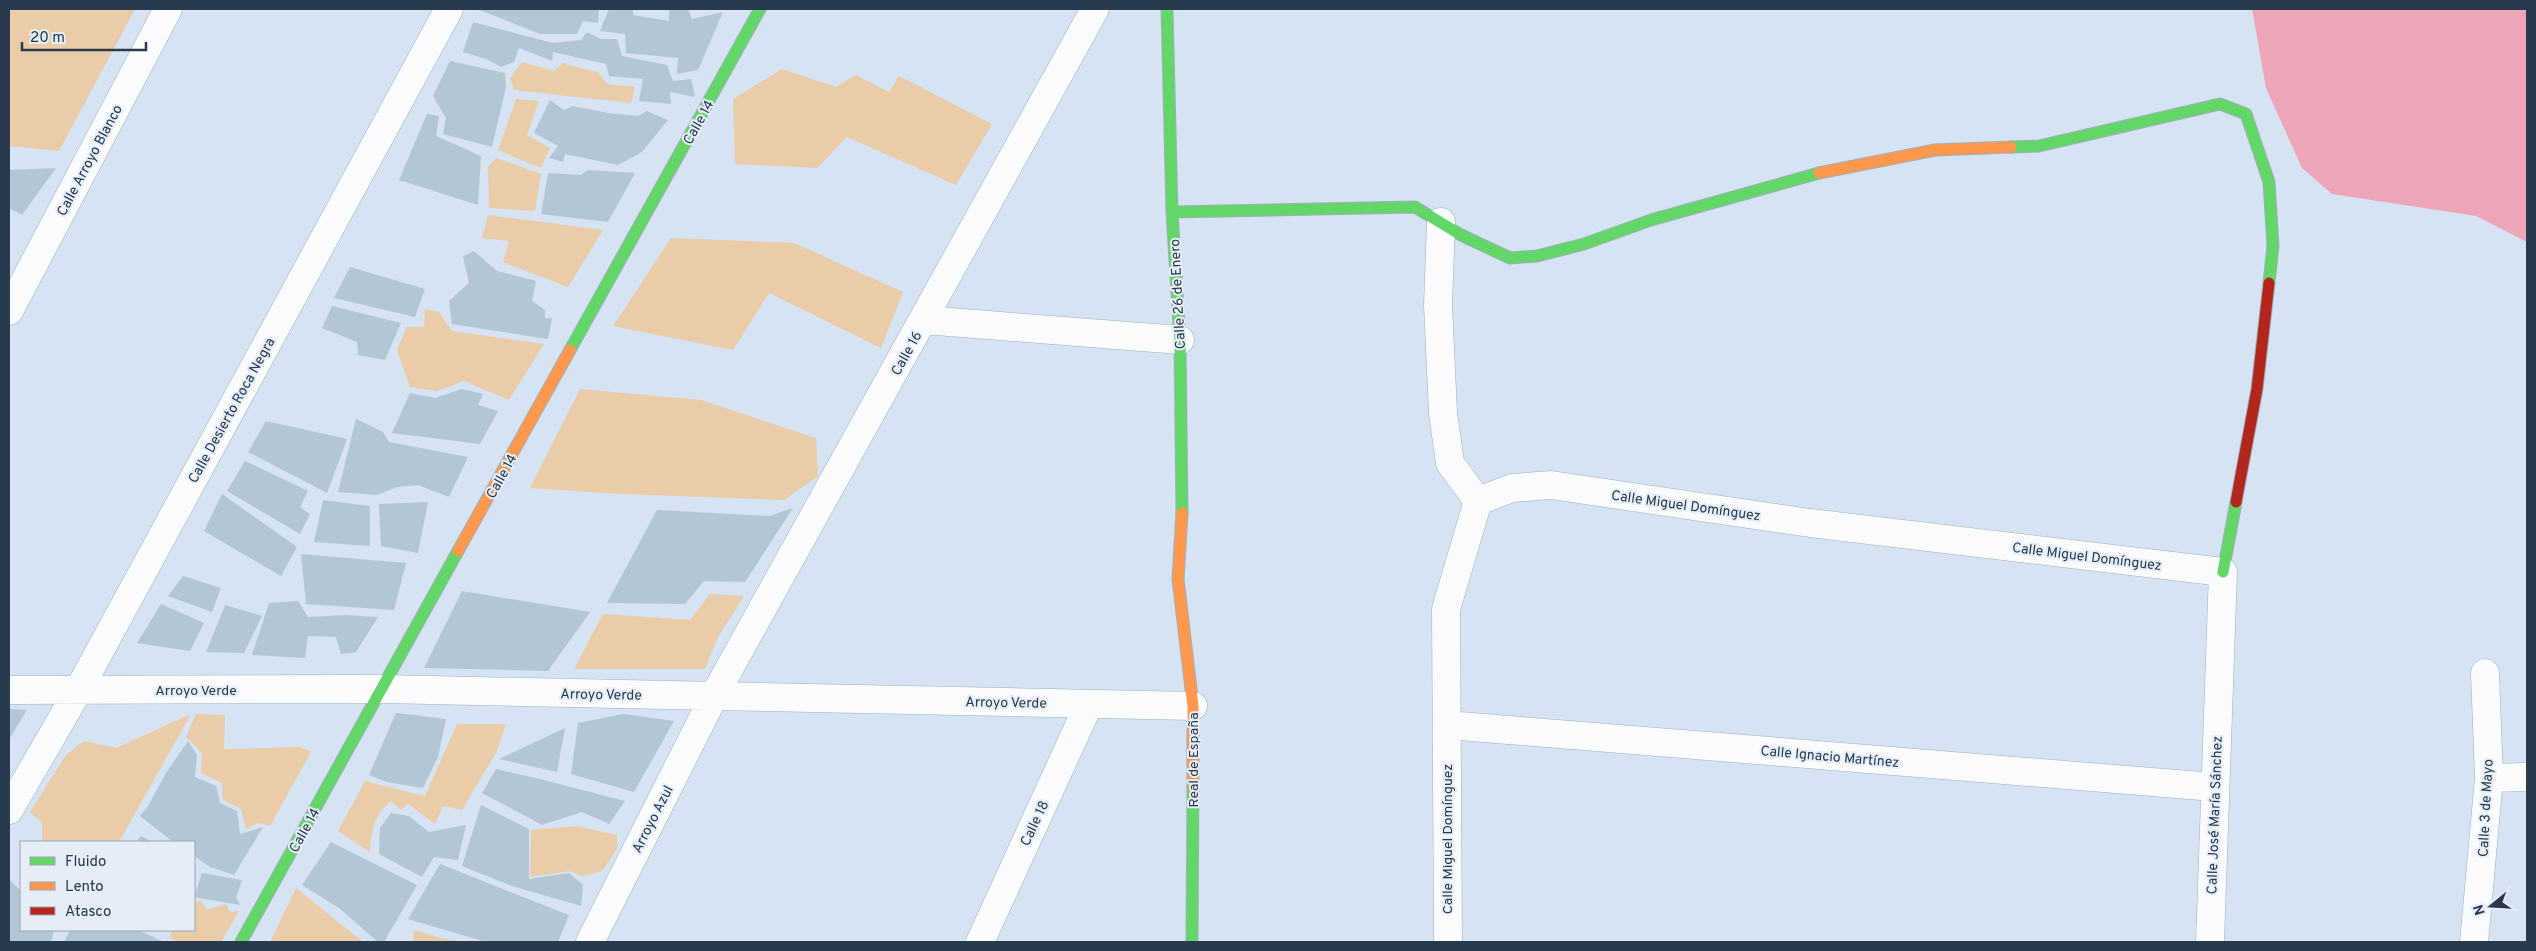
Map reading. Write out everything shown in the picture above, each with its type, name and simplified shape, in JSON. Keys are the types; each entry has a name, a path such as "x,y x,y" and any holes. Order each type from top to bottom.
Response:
{"street":[{"name":"Calle Arroyo Blanco","path":"9,311 168,9"},
{"name":"Calle Desierto Roca Negra","path":"9,810 78,691 449,9"},
{"name":"Calle 14","path":"241,942 760,9"},
{"name":"Calle 16","path":"714,696 1095,9"},
{"name":"Calle 26 de Enero","path":"1166,9 1172,212 1180,340 1182,512 1178,580"},
{"path":"1172,212 1415,207 1480,245 1510,258 1537,256 1584,244 1651,220 1811,175 1935,150 2039,146 2220,104 2246,114 2269,182 2274,246 2257,389 2223,572"},
{"path":"1441,222 1438,305 1443,413 1450,464 1478,501"},
{"path":"924,320 1180,340"},
{"name":"Calle Miguel Domínguez","path":"1448,942 1446,609 1478,501 1512,488 1551,486 1810,523 2223,572"},
{"name":"Calle José María Sánchez","path":"2210,942 2223,572"},
{"name":"Real de España","path":"1178,580 1193,706 1192,942"},
{"name":"Calle 3 de Mayo","path":"2474,942 2489,778 2485,673"},
{"name":"Arroyo Verde","path":"9,690 383,689 1193,706"},
{"name":"Arroyo Azul","path":"590,942 714,696"},
{"name":"Calle 18","path":"980,942 1089,704"},
{"name":"Calle Ignacio Martínez","path":"1447,725 2214,787"},
{"path":"2489,778 2527,778"}],"shaded area":[{"path":"9,9 135,9 59,151 9,146"},
{"path":"2252,9 2527,9 2527,242 2476,216 2332,194 2302,168 2266,88"},
{"path":"522,62 554,71 563,63 599,73 607,84 635,87 631,103 514,90 510,78"},
{"path":"782,69 836,87 856,75 889,92 899,76 992,124 956,185 847,137 817,168 735,164 733,99"},
{"path":"516,99 539,101 527,135 550,148 541,168 498,150"},
{"path":"496,158 541,174 535,211 489,208 488,167"},
{"path":"488,215 603,230 568,287 503,262 509,241 482,238"},
{"path":"671,238 794,243 903,292 881,348 769,293 733,350 613,326"},
{"path":"425,309 439,312 452,331 544,344 509,400 464,381 437,391 410,387 397,350 407,327 424,327"},
{"path":"580,389 701,400 816,438 818,476 784,500 622,494 530,488"},
{"path":"710,594 744,596 718,637 705,669 574,669 603,614 690,620"},
{"path":"191,714 120,841 42,841 42,823 30,812 66,755 84,741 116,748"},
{"path":"196,714 225,715 224,749 300,747 311,752 270,826 258,823 246,829 241,809 223,800 222,783 201,773 202,753 186,737"},
{"path":"457,724 506,724 496,753 462,810 443,806 435,824 408,804 401,810 391,801 385,806 374,824 370,852 338,831 365,781 425,796"},
{"path":"576,826 617,835 617,849 602,871 582,876 571,871 530,877 531,830"},
{"path":"296,888 363,942 273,942 271,940"},
{"path":"201,901 207,910 226,904 230,912 239,911 221,942 178,942 169,937 172,931 195,931 195,902"},
{"path":"414,930 441,938 466,942 413,942"}],"building":[{"path":"477,9 599,9 598,23 583,21 577,34 540,34"},
{"path":"609,9 633,9 633,15 669,21 669,9 688,9 692,19 723,12 698,70 677,74 678,58 626,53 625,34 600,31"},
{"path":"473,22 553,43 581,40 587,32 601,39 617,39 622,56 667,65 673,81 691,79 695,97 670,92 671,104 639,101 643,79 609,76 606,64 553,52 552,61 519,48 514,62 501,67 486,59 463,52"},
{"path":"450,61 505,73 506,87 492,147 443,134 446,118 433,96"},
{"path":"550,100 564,110 573,106 608,113 638,116 647,111 668,120 642,152 618,165 565,154 563,162 549,158 558,146 534,133"},
{"path":"427,114 439,116 436,136 481,156 478,205 399,180"},
{"path":"56,168 22,215 9,208 9,170"},
{"path":"588,170 635,173 608,222 541,214 548,173 581,175"},
{"path":"474,251 497,271 536,281 532,301 545,310 545,318 552,318 548,339 452,324 449,301 469,283 463,256"},
{"path":"350,267 425,289 415,317 334,298"},
{"path":"332,306 401,323 385,360 358,355 357,342 322,328"},
{"path":"462,389 483,394 478,405 498,411 480,444 392,433 410,393 435,398"},
{"path":"356,419 383,432 389,442 468,457 449,497 418,485 397,487 377,495 338,492"},
{"path":"266,421 347,439 327,493 248,452"},
{"path":"245,461 308,491 300,507 310,514 300,534 227,491"},
{"path":"222,494 297,547 281,576 204,531"},
{"path":"323,500 370,506 370,546 314,542"},
{"path":"428,502 418,553 381,546 379,504"},
{"path":"793,508 745,582 704,581 685,604 607,603 657,510 770,516"},
{"path":"301,554 406,563 394,610 306,604"},
{"path":"183,576 221,588 212,612 168,596"},
{"path":"462,591 590,612 548,671 424,668"},
{"path":"298,601 308,617 346,615 378,617 356,652 341,654 336,637 308,636 305,658 252,655 269,603"},
{"path":"161,604 204,623 190,651 137,643"},
{"path":"225,605 262,616 244,653 206,652"},
{"path":"9,709 27,710 9,739"},
{"path":"396,713 446,719 438,757 423,788 387,782 369,775"},
{"path":"623,714 674,721 634,792 571,774 578,723"},
{"path":"565,728 557,772 499,759"},
{"path":"188,741 197,755 195,777 216,786 220,803 237,811 240,834 263,827 234,875 210,867 195,857 195,841 172,841 140,816 148,806 166,773"},
{"path":"496,769 625,801 609,824 582,812 542,825 482,793"},
{"path":"481,805 529,829 529,879 569,873 583,885 581,906 512,886 462,866"},
{"path":"391,813 409,816 429,832 466,825 458,860 434,857 422,877 379,854 380,828"},
{"path":"141,836 150,841 137,841"},
{"path":"331,842 417,885 384,942 378,942 339,908 302,885"},
{"path":"440,864 569,915 558,942 486,942 408,919"},
{"path":"202,873 242,880 236,897 240,905 195,897"},
{"path":"9,879 20,890 20,931 54,931 51,942 9,942"},
{"path":"70,931 140,931 164,942 64,942"}],"traffic: fast":[{"path":"570,350 760,9"},
{"path":"1167,9 1172,212 1180,340 1182,513"},
{"path":"2011,147 2039,146 2220,104 2246,114 2269,182 2273,246 2269,283"},
{"path":"1172,212 1415,207 1461,235 1510,258 1537,256 1584,244 1651,220 1819,173"},
{"path":"2223,572 2236,502"},
{"path":"241,942 458,551"},
{"path":"1192,942 1193,787"}],"traffic: slow":[{"path":"1819,173 1935,150 2011,147"},
{"path":"458,551 570,350"},
{"path":"1182,513 1178,579 1193,706 1193,787"}],"traffic: jam":[{"path":"2236,502 2257,389 2269,283"}]}
